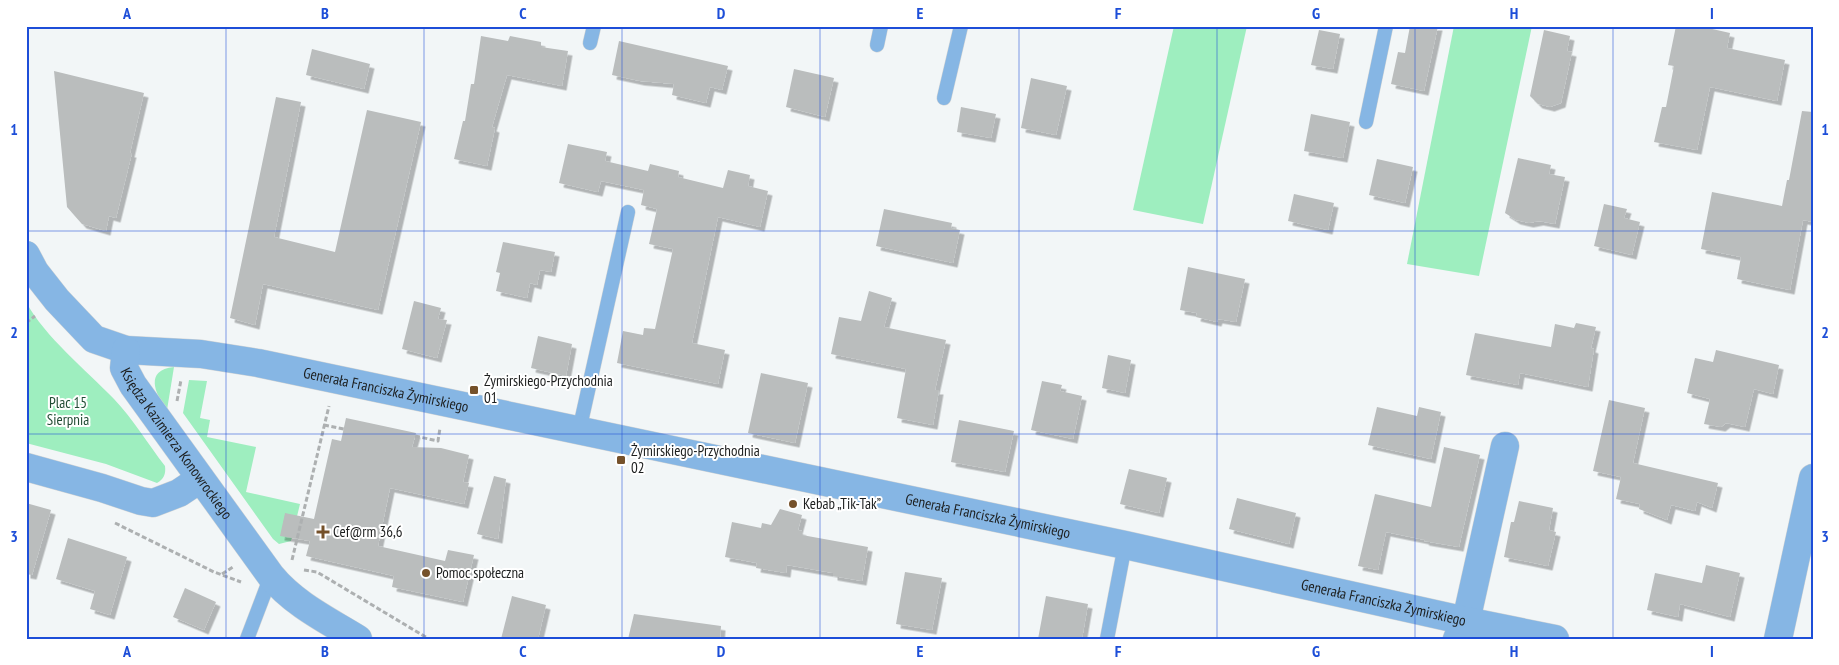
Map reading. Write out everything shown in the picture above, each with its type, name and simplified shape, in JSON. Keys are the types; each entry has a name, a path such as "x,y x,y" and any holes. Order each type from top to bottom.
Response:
{"street":[{"name":"Księdza Kazimierza Konowrockiego","path":"26,255 35,272 57,300 94,339 126,350 124,368 132,385 270,576 297,602 358,639"},
{"name":"Generała Franciszka Żymirskiego","path":"126,350 201,354 258,362 1125,545 1461,630 1555,639"},
{"path":"1461,630 1505,446"},
{"path":"26,468 153,503 179,493 200,478"},
{"path":"1778,639 1813,478"}],"lane":[{"path":"590,43 594,26"},
{"path":"877,45 881,26"},
{"path":"944,98 961,26"},
{"path":"1366,122 1386,26"},
{"path":"579,431 628,212"},
{"path":"1108,639 1125,545"},
{"path":"247,639 270,576"}],"path":[{"path":"26,323 37,314"},
{"path":"177,402 182,373"},
{"path":"115,523 214,572 233,578 270,576 324,425 330,400"},
{"path":"415,436 438,441 442,420"},
{"path":"324,425 344,429"},
{"path":"299,569 317,572 429,639"}],"green space":[{"path":"1174,26 1247,26 1203,224 1133,210"},
{"path":"1454,26 1532,26 1479,276 1407,264"},
{"name":"Plac 15 Sierpnia","path":"26,302 44,328 114,399 134,423 165,466 164,476 157,483 106,464 26,443"},
{"path":"174,367 167,410 156,390 155,378 165,369"},
{"path":"189,380 207,381 200,418 210,420 207,437 256,447 246,492 300,504 291,541 279,544 273,539 183,413"}],"building":[{"path":"1410,26 1438,26 1424,91 1391,84 1398,52 1405,53"},
{"path":"1676,26 1699,26 1730,33 1727,48 1785,60 1777,101 1710,87 1697,150 1654,142 1662,107 1666,107 1674,66 1668,65"},
{"path":"1319,30 1340,34 1333,69 1311,65"},
{"path":"1544,30 1570,36 1567,51 1572,52 1561,103 1550,107 1538,104 1530,96"},
{"path":"481,36 508,41 510,36 541,42 541,47 568,51 562,86 507,75 492,127 495,128 487,166 454,159 463,121 465,121 471,84 474,84"},
{"path":"619,41 728,66 722,90 710,87 706,103 672,95 674,84 640,81 612,75"},
{"path":"312,49 370,64 364,89 306,75"},
{"path":"794,69 834,78 825,117 786,107"},
{"path":"54,71 144,93 116,218 109,216 106,231 82,224 67,207"},
{"path":"1031,78 1067,86 1056,135 1021,128"},
{"path":"276,97 301,102 274,237 335,252 367,110 421,122 378,310 263,284 255,325 230,318"},
{"path":"961,107 996,114 991,138 957,132"},
{"path":"1802,111 1813,112 1813,222 1803,220 1790,290 1737,279 1741,257 1701,249 1712,192 1782,206"},
{"path":"1311,114 1350,122 1343,158 1304,151"},
{"path":"568,144 607,152 605,161 648,171 650,164 679,171 678,177 723,188 728,170 750,175 748,186 768,191 760,227 718,217 692,343 725,350 718,384 617,363 623,331 643,335 644,328 655,329 673,249 649,244 657,209 641,205 644,190 601,181 598,192 559,183"},
{"path":"1518,158 1551,165 1549,174 1565,177 1555,224 1539,221 1529,223 1516,220 1505,213"},
{"path":"1377,159 1413,167 1405,203 1369,195"},
{"path":"1294,194 1334,203 1328,230 1288,221"},
{"path":"1604,204 1627,209 1624,218 1640,222 1632,255 1594,246"},
{"path":"884,209 952,223 951,228 960,230 953,263 876,246"},
{"path":"503,242 555,252 551,272 540,270 537,285 530,283 527,298 496,291 500,273 496,272"},
{"path":"1188,267 1245,279 1236,322 1218,319 1217,322 1196,317 1197,313 1180,310"},
{"path":"869,291 892,298 884,327 946,340 935,390 939,390 933,425 897,418 906,369 831,354 839,317 861,321"},
{"path":"414,301 441,308 438,319 447,320 437,358 402,349"},
{"path":"1576,323 1596,327 1591,348 1594,349 1588,387 1520,373 1518,385 1466,375 1475,333 1551,347 1555,324 1574,328"},
{"path":"538,336 572,344 566,376 531,368"},
{"path":"1716,350 1779,365 1773,394 1754,389 1745,427 1726,423 1721,427 1704,424 1710,399 1687,393 1695,358 1713,362"},
{"path":"1108,355 1131,360 1125,393 1102,388"},
{"path":"761,373 808,383 795,443 748,433"},
{"path":"1042,381 1062,385 1060,391 1082,396 1073,439 1031,430"},
{"path":"1609,400 1645,408 1633,463 1718,483 1712,508 1697,502 1695,511 1671,505 1667,520 1639,509 1640,504 1616,499 1621,477 1593,471"},
{"path":"1377,407 1417,416 1419,407 1441,412 1431,459 1368,445"},
{"path":"346,418 416,433 412,447 441,448 469,455 463,482 469,483 464,504 390,488 378,546 445,561 448,550 474,555 463,602 392,587 394,576 306,556 310,541 280,536 285,513 314,519 332,439 341,441"},
{"path":"959,420 1014,431 1005,472 951,462"},
{"path":"1444,447 1480,455 1459,547 1386,532 1378,570 1358,566 1375,494 1431,507"},
{"path":"1129,469 1167,478 1159,513 1120,504"},
{"path":"494,476 506,479 498,539 477,534"},
{"path":"1237,498 1296,513 1289,544 1229,529"},
{"path":"1519,501 1553,508 1549,530 1556,532 1548,566 1504,557 1511,522 1514,522"},
{"path":"26,503 51,510 32,575 26,574"},
{"path":"780,509 802,515 798,530 802,531 802,535 868,547 862,581 833,576 833,573 787,565 786,573 756,568 757,563 725,557 732,522 761,528 762,523 771,525"},
{"path":"68,538 127,557 110,615 90,609 95,591 56,579"},
{"path":"1706,565 1740,573 1730,617 1680,604 1678,617 1647,610 1655,573 1702,583"},
{"path":"905,572 942,578 932,630 896,624"},
{"path":"185,588 216,602 204,630 173,617"},
{"path":"512,596 546,605 538,639 501,639"},
{"path":"1046,596 1088,604 1082,639 1038,639"},
{"path":"634,614 721,626 720,639 628,639"}],"place":[{"name":"Żymirskiego-Przychodnia 01","path":"474,390"},
{"name":"Żymirskiego-Przychodnia 02","path":"621,460"},
{"name":"Kebab „Tik-Tak”","path":"793,504"},
{"name":"Cef@rm 36,6","path":"323,532"},
{"name":"Pomoc społeczna","path":"426,573"}]}
